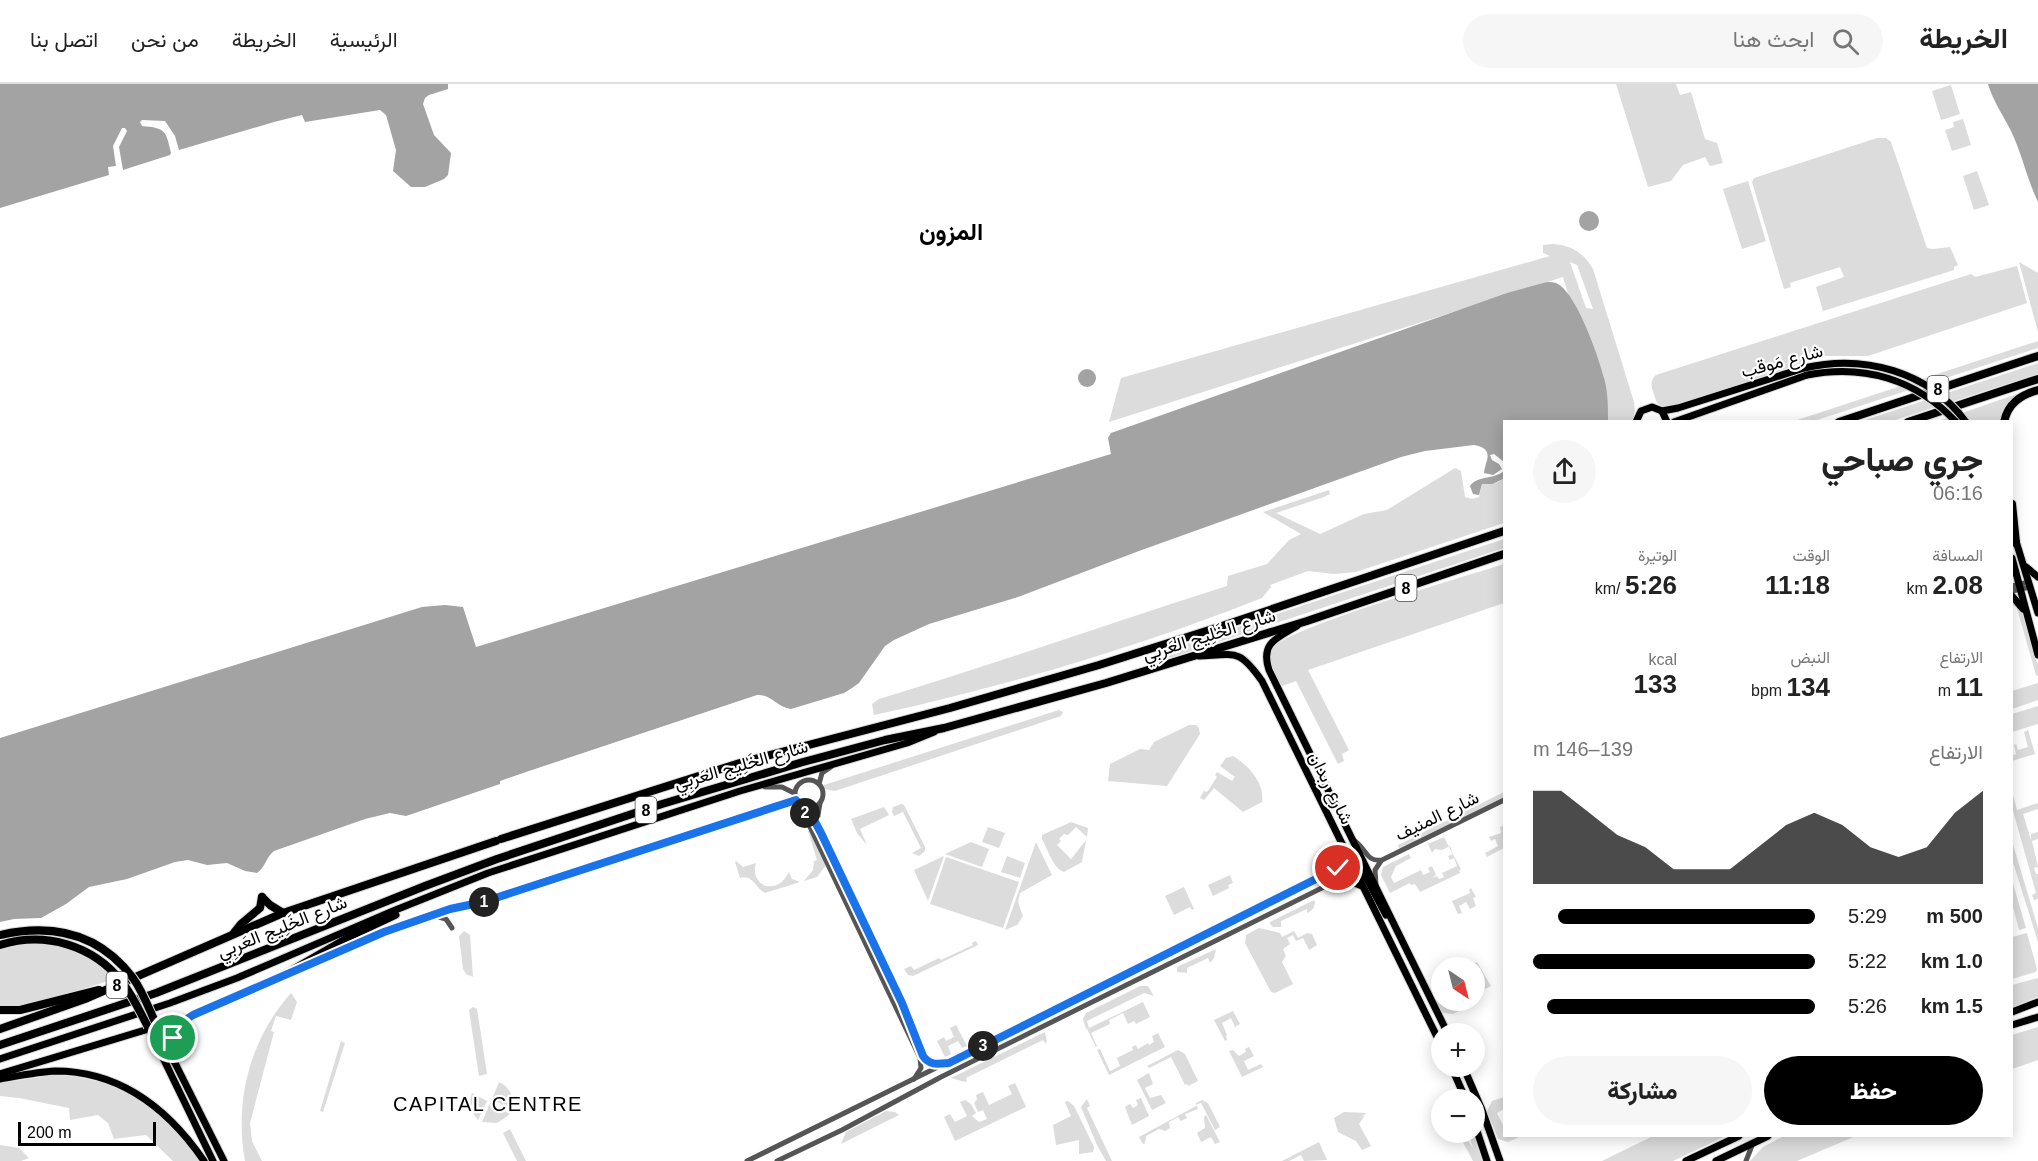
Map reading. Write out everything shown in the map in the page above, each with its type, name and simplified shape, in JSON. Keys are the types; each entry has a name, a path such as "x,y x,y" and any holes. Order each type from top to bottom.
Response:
{"highway":[{"name":"8","path":"1845,420 2038,356"},
{"name":"8","path":"1914,420 2038,379"},
{"path":"2004,420 2007,410 2014,401 2038,390"},
{"path":"2013,514 2016,543"},
{"name":"شارع الخَلِيج العَربِي","path":"0,1029 113,988 283,913 499,840 743,762 950,708 1099,664 1503,531"},
{"name":"شارع الخَلِيج العَربِي","path":"0,1045 156,993 497,859 662,804 766,772 885,740 944,728 1106,683 1307,621 1503,554"},
{"path":"232,935 240,924 260,909 262,897 283,913"},
{"path":"0,935 20,930 43,929 66,932 92,942 122,965 134,979 153,1027"},
{"path":"0,945 28,940 48,940 86,951 105,964 122,981 153,1027"},
{"path":"0,1010 20,1010 113,988"}],"main road":[{"name":"شارع مَوقب","path":"1637,420 1644,409 1652,407 1662,411 1678,408 1804,368 1847,362 1891,369 1930,388 1953,406 1964,420"},
{"name":"شارع مَوقب","path":"1680,420 1807,375 1848,371 1889,377 1926,395 1954,420"},
{"path":"1662,411 1666,420"},
{"path":"2013,532 2037,609"},
{"path":"2024,565 2038,577"},
{"path":"2013,573 2015,588 2026,614 2038,655"},
{"path":"2013,597 2026,614"},
{"path":"2037,609 2038,598"},
{"path":"1269,670 1266,659 1269,645 1307,621"},
{"name":"شارع ربدان","path":"1191,656 1239,657 1246,661 1262,681 1351,864 1361,868 1376,885 1443,1023"},
{"path":"1262,681 1257,671 1258,666 1263,664 1269,670"},
{"name":"شارع ربدان","path":"1269,670 1362,858 1363,887 1431,1025"},
{"path":"0,1059 204,991 488,873 740,791 907,743 944,728"},
{"path":"1336,871 1341,859 1338,838"},
{"path":"1361,868 1383,911 1393,920"},
{"path":"0,1074 193,1015 274,980 345,939 488,873"},
{"path":"1335,882 1352,882 1363,887"},
{"path":"2013,1012 2038,1002"},
{"path":"176,1064 172,1043 175,1033 182,1022 193,1015"},
{"path":"2013,1025 2038,1017"},
{"path":"153,1027 176,1064 224,1161"},
{"path":"153,1027 213,1161"},
{"path":"0,1079 55,1071 80,1073 110,1081 137,1093 164,1113 175,1123 204,1161"},
{"path":"1468,1077 1500,1161"},
{"path":"1686,1161 1736,1137"},
{"path":"1717,1161 1766,1137"},
{"path":"1482,1143 1488,1161"}],"street":[{"path":"2015,588 2030,585"},
{"path":"821,833 817,821 823,795 819,784 824,771 845,761"},
{"path":"794,793 802,781 811,780 819,784"},
{"path":"740,791 777,786 794,793 920,1058 921,1068 910,1082"},
{"name":"شارع المنيف","path":"1353,840 1360,845 1370,859 1382,860 1503,800"},
{"path":"274,980 363,941 450,909 483,902 798,803 809,809 820,803"},
{"path":"808,820 810,817 813,818 821,833 902,1003 923,1056 931,1064 949,1063"},
{"path":"747,1161 1362,858"},
{"name":"شارع المنيف","path":"1376,885 1376,868 1382,860"},
{"path":"777,1161 1361,868"},
{"path":"1314,882 1318,891"},
{"path":"433,916 446,919 452,928"},
{"path":"1746,1161 1754,1142"}],"shaded area":[{"path":"0,84 448,84 448,89 429,95 423,104 434,135 451,153 448,175 425,187 411,187 393,171 396,150 386,115 380,110 305,122 302,115 179,150 175,136 165,121 142,120 140,122 142,126 164,132 168,140 170,155 123,170 119,147 127,131 122,128 113,146 116,166 108,167 109,175 0,208"},
{"path":"1616,84 1676,84 1680,95 1691,92 1705,139 1717,143 1723,163 1710,166 1705,157 1683,165 1671,181 1648,187"},
{"path":"1988,84 2038,84 2038,202 2015,140"},
{"path":"1951,85 1960,114 1941,120 1932,91"},
{"path":"1963,119 1971,145 1952,151 1945,130 1954,127 1953,122"},
{"path":"1877,138 1886,138 1891,142 1927,248 1950,247 1958,265 1954,267 1954,270 1823,311 1816,287 1844,277 1840,267 1790,283 1791,287 1784,289 1752,182 1754,178"},
{"path":"1977,171 1989,205 1974,210 1963,176"},
{"path":"1748,181 1766,241 1742,249 1723,189"},
{"path":"1585,211 1593,211 1599,217 1599,225 1593,231 1585,231 1579,225 1579,217"},
{"path":"1553,244 1571,248 1581,254 1593,269 1634,402 1633,420 1607,420 1563,277 1109,422 1121,378 1550,256 1543,253 1543,245","holes":["1570,262 1577,265 1593,309 1586,308"]},
{"path":"2019,262 2038,273 2038,332"},
{"path":"2017,266 2027,303 1868,356 1822,356 1671,408 1657,403 1653,392 1652,381 1656,375 1971,274 1975,277"},
{"path":"1547,282 1556,283 1564,289 1579,311 1597,356 1605,383 1608,420 1503,420 1503,461 1494,454 1490,455 1502,469 1493,475 1484,473 1487,452 1474,445 1425,451 1401,457 1018,597 929,624 885,646 859,683 844,693 791,709 766,696 757,695 526,772 500,781 500,784 406,816 390,813 365,819 274,851 257,873 245,871 227,863 207,865 188,860 175,862 127,879 89,887 66,904 41,918 0,922 0,738 422,607 445,605 463,607 476,647 1111,454 1108,438 1111,433 1507,293"},
{"path":"2038,341 2038,348 1817,420 1797,420"},
{"path":"2038,363 2038,374 1895,420 1865,420"},
{"path":"1087,369 1093,372 1096,378 1093,384 1087,387 1081,384 1078,378 1081,372"},
{"path":"2017,394 2002,420 1942,420"},
{"path":"1455,468 1461,471 1465,497 1472,499 1479,497 1482,484 1498,482 1503,479 1503,523 1356,572 1334,574 1308,571 1270,585 1271,587 1262,598 1119,649 973,692 874,715 872,704 879,699 1227,586 1228,576 1267,564 1289,540 1301,534 1263,512 1329,490 1330,494 1324,497 1276,513 1320,534 1364,514 1387,510"},
{"path":"1503,472 1503,479 1492,484 1482,484 1479,495 1473,494 1470,486 1473,483"},
{"path":"1503,539 1503,548 1170,658 1165,651"},
{"path":"1503,564 1503,603 1308,670 1349,750 1342,754 1344,761 1338,764 1296,681 1282,686 1277,678 1270,658 1273,648 1285,639 1310,628 1419,590"},
{"path":"2013,599 2020,606 2038,665 2038,676 2036,675 2016,605 2013,606"},
{"path":"2038,683 2038,700 2013,709 2013,691"},
{"path":"2038,706 2038,724 2013,732 2013,714"},
{"path":"1059,710 1063,712 1061,716 835,791 824,789 824,785"},
{"path":"1189,725 1196,725 1200,734 1167,786 1108,781 1110,764 1140,749 1149,750 1154,742"},
{"path":"2028,730 2035,754 2013,761 2013,756 2016,754 2014,745 2016,744 2018,750 2028,747 2024,732"},
{"path":"1233,756 1254,775 1261,788 1262,802 1243,812 1214,788 1204,800 1200,798 1217,777 1215,775 1217,772 1232,781 1235,777 1220,766 1226,758"},
{"path":"1503,792 1503,798 1400,850 1398,845"},
{"path":"2013,795 2017,810 2038,803 2038,809 2023,814 2031,840 2031,834 2038,832 2038,839 2032,841 2038,867 2034,868 2038,874 2038,899 2034,900 2032,895 2036,893 2013,811"},
{"path":"904,805 925,847 925,851 919,856 912,853 921,848 903,812 894,816 892,812 893,807"},
{"path":"884,807 889,815 860,829 867,845 857,833 851,819"},
{"path":"1071,822 1088,828 1087,837 1076,827 1068,835 1064,834 1059,839 1061,841 1057,845 1071,859 1086,840 1082,862 1064,872 1054,863 1042,835"},
{"path":"1503,826 1503,849 1487,857 1485,853 1498,846 1495,839 1491,841 1489,837 1501,833 1500,827"},
{"path":"988,827 1005,833 999,848 982,842"},
{"path":"810,830 826,865 817,877 804,881 813,870 814,861 817,860 808,831"},
{"path":"1444,837 1449,847 1442,850 1435,849 1432,853 1428,844"},
{"path":"971,842 989,849 982,867 945,854"},
{"path":"1036,842 1052,875 1020,893 1018,902 1023,916 1017,925 1005,930"},
{"path":"2013,844 2038,928 2038,942 2013,862"},
{"path":"1409,854 1411,858 1396,866 1391,877 1394,883 1421,870 1423,875 1430,872 1428,868 1432,866 1436,875 1432,878 1437,876 1439,879 1444,877 1442,873 1457,866 1454,858 1450,860 1448,856 1453,854 1461,869 1460,873 1420,892 1415,884 1410,883 1390,893 1381,875 1383,867"},
{"path":"944,856 928,901 914,870"},
{"path":"1007,856 1025,863 1020,878 1001,872"},
{"path":"946,857 1019,882 1003,928 930,904"},
{"path":"736,861 743,867 756,863 756,877 766,886 780,883 789,872 792,879 800,882 765,893 748,878 740,878"},
{"path":"1230,875 1233,883 1228,885 1229,888 1213,896 1208,885"},
{"path":"2013,883 2026,928 2019,930 2013,907"},
{"path":"1184,887 1194,909 1190,907 1174,915 1165,896"},
{"path":"1471,888 1476,897 1473,898 1476,906 1470,909 1466,902 1459,906 1462,913 1458,914 1452,901 1470,893"},
{"path":"1314,900 1314,906 1309,912 1307,913 1307,909 1281,921 1281,927 1273,927 1270,924 1270,922"},
{"path":"1259,928 1280,933 1282,937 1294,931 1298,938 1307,933 1312,934 1317,945 1309,950 1303,938 1296,941 1293,935 1287,938 1290,944 1283,949 1286,956 1282,962 1293,984 1275,993 1271,992 1245,943 1246,935"},
{"path":"464,931 470,935 473,977 466,974 463,969 459,936"},
{"path":"2027,933 2036,972 2013,979 2013,937"},
{"path":"976,941 978,945 913,976 908,975 904,969 911,966 914,970 939,958 941,960 973,945 972,943"},
{"path":"47,942 83,953 116,978 75,992 24,1005 0,1006 0,949 10,945"},
{"path":"1216,949 1210,963 1208,958 1187,968 1187,973 1177,972 1177,967"},
{"path":"1485,976 1491,986 1485,989"},
{"path":"2038,978 2038,997 2013,1007 2013,985"},
{"path":"1140,986 1148,986 1154,996 1144,993 1087,1021 1089,1028 1086,1029 1083,1019 1086,1013"},
{"path":"291,993 297,1002 291,1020 276,1016 271,1031 274,1032 250,1123 252,1141 262,1161 245,1161 242,1116 249,1072 265,1030"},
{"path":"1143,1002 1150,1017 1136,1024 1134,1021 1128,1024 1123,1013 1109,1020 1110,1024 1091,1033 1096,1047 1087,1029"},
{"path":"473,1007 477,1009 487,1074 479,1076 469,1010"},
{"path":"1233,1011 1240,1024 1235,1027 1231,1018 1222,1023 1227,1035 1225,1041 1214,1020"},
{"path":"1442,1011 1459,1011 1453,1014"},
{"path":"956,1025 967,1046 962,1048 958,1041 948,1046 951,1054 945,1057 937,1041 944,1037 946,1041 954,1037 950,1028"},
{"path":"2038,1027 2038,1060 2013,1069 2013,1035"},
{"path":"1045,1032 1047,1042 1045,1043 1043,1040 966,1078 965,1082 951,1078"},
{"path":"1158,1033 1165,1047 1109,1075 1097,1050 1100,1049 1110,1071 1120,1066 1117,1058 1133,1050 1132,1047 1136,1045 1138,1049 1154,1042 1152,1036"},
{"path":"341,1041 345,1043 323,1112 320,1111"},
{"path":"1249,1047 1254,1056 1244,1061 1248,1070 1261,1064 1263,1067 1242,1077 1229,1051 1233,1050 1239,1056"},
{"path":"1178,1050 1185,1054 1198,1081 1188,1086 1185,1085 1171,1057 1149,1068 1147,1066"},
{"path":"1149,1073 1153,1084 1145,1088 1150,1098 1161,1095 1166,1103 1152,1110 1137,1080"},
{"path":"54,1075 79,1077 121,1089 155,1111 171,1125 202,1161 173,1161 146,1135 114,1139 108,1123 98,1115 70,1120 69,1108 0,1096 0,1083"},
{"path":"499,1082 511,1093 512,1110 492,1099"},
{"path":"1015,1083 1026,1107 955,1141 944,1117 950,1114 955,1122 967,1116 960,1102 965,1100 971,1104 976,1113 972,1116 979,1122 987,1119 983,1110 978,1112 974,1103 977,1099 976,1095 983,1092 989,1105 1012,1094 1008,1086"},
{"path":"472,1093 487,1101 478,1120 471,1108"},
{"path":"1503,1097 1503,1110 1497,1113 1503,1125 1503,1137 1519,1137 1508,1142 1498,1139 1487,1111 1492,1101"},
{"path":"1141,1098 1149,1116 1132,1125 1125,1107 1130,1104 1133,1108 1138,1105 1136,1100"},
{"path":"1087,1099 1090,1106 1087,1108 1112,1161 1106,1161 1081,1107"},
{"path":"1202,1100 1208,1103 1220,1127 1215,1130 1201,1103 1196,1105"},
{"path":"1068,1101 1074,1106 1094,1147 1093,1152 1079,1154 1079,1140 1056,1145 1053,1125 1071,1116 1065,1102"},
{"path":"490,1103 510,1114 497,1123 482,1122"},
{"path":"1196,1105 1198,1109 1185,1114 1187,1118 1181,1121 1178,1117 1169,1122 1170,1128 1165,1131 1159,1129 1146,1136 1143,1144 1139,1137"},
{"path":"886,1111 899,1115 841,1144 846,1132"},
{"path":"1344,1112 1367,1113 1357,1119 1365,1115 1359,1124 1371,1146 1362,1150 1356,1141 1338,1132 1334,1118"},
{"path":"1206,1115 1220,1142 1215,1144 1211,1137 1201,1142 1197,1133 1205,1128 1204,1117"},
{"path":"510,1129 526,1161 517,1161 503,1133"},
{"path":"1651,1137 1724,1137 1673,1161 1602,1161"},
{"path":"1782,1137 1854,1137 1797,1161 1750,1161 1763,1147"},
{"path":"1319,1142 1327,1160 1304,1161 1301,1155 1289,1161 1282,1161"},
{"path":"1463,1143 1470,1143 1473,1148 1471,1143 1477,1143 1483,1161 1473,1161"},
{"path":"0,1145 19,1148 29,1158 21,1161 0,1161"}],"district":[{"name":"المزون","path":"951,231"},
{"name":"CAPITAL CENTRE","path":"488,1104"}],"route":[{"path":"173,1038 177,1027 193,1015 384,932 796,800 808,820 810,817 813,818 821,833 902,1003 923,1056 931,1064 949,1063 1338,868"}]}
